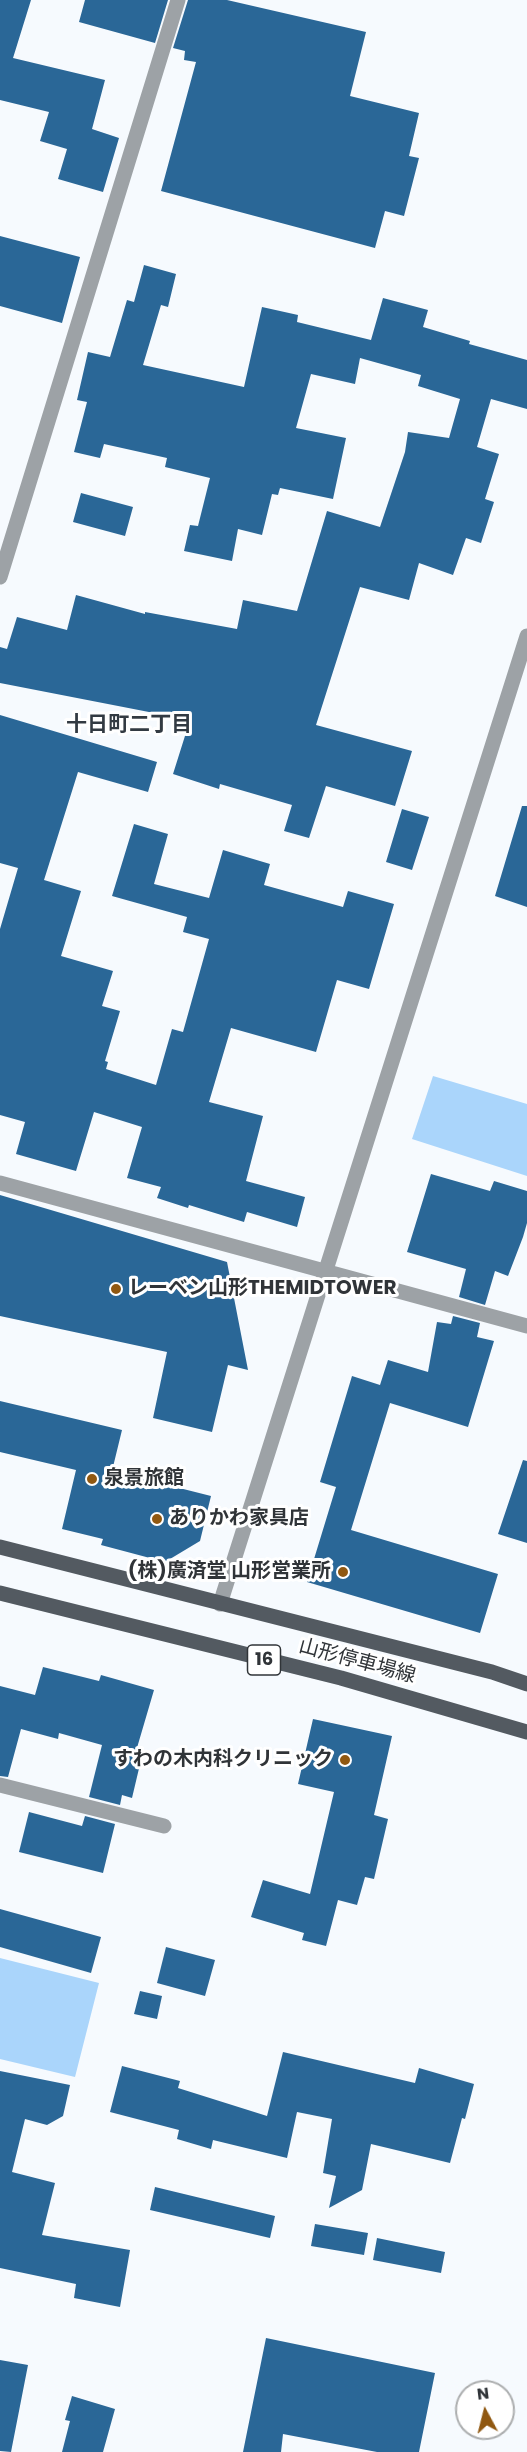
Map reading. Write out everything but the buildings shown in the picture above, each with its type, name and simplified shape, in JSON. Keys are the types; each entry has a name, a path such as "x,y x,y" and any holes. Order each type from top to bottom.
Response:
{"main road":[{"name":"山形停車場線","path":"0,1547 492,1672 527,1684"},
{"name":"山形停車場線","path":"0,1593 341,1678 527,1732"}],"street":[{"path":"0,577 178,0"},
{"path":"220,1604 527,636"},
{"path":"0,1183 527,1326"},
{"path":"0,1785 164,1826"}],"shaded area":[{"path":"433,1076 527,1104 527,1176 412,1139"},
{"path":"0,1958 99,1983 75,2077 0,2059"}],"place":[{"name":"レーベン山形THEMIDTOWER","path":"116,1289"},
{"name":"泉景旅館","path":"92,1479"},
{"name":"ありかわ家具店","path":"157,1519"},
{"name":"(株)廣済堂 山形営業所","path":"343,1572"},
{"name":"すわの木内科クリニック","path":"345,1760"}],"district":[{"name":"十日町二丁目","path":"129,726"}]}
